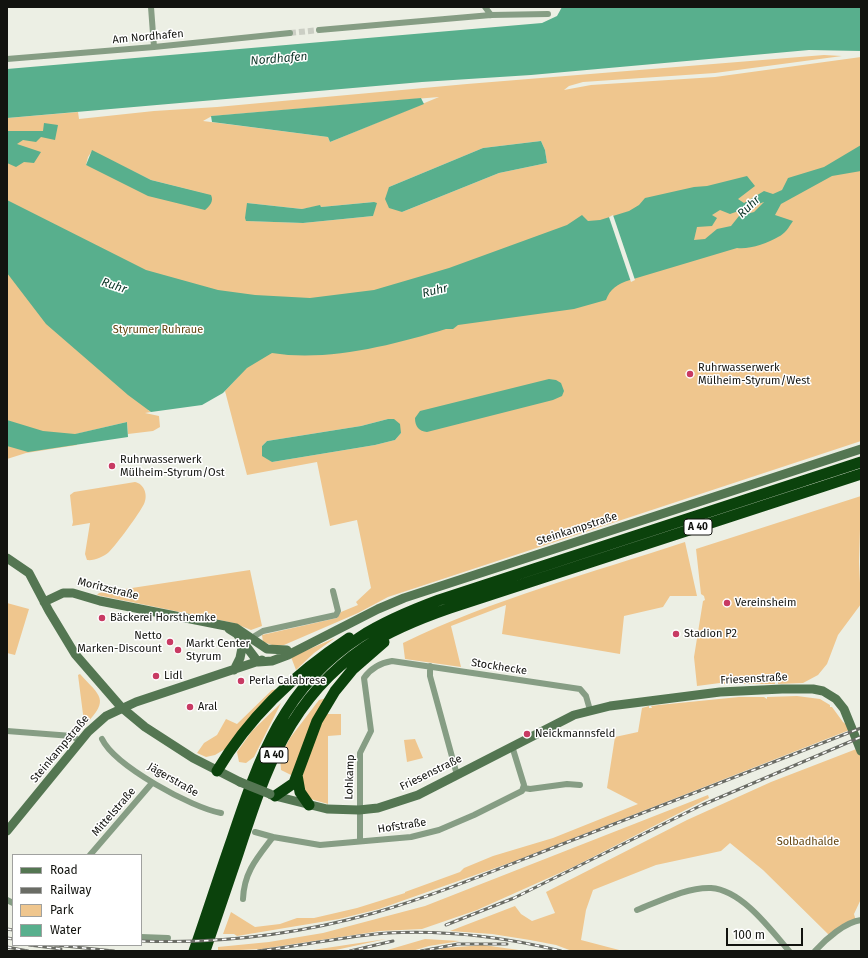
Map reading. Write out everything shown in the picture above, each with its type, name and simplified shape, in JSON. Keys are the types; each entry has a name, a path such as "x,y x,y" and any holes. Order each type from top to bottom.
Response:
{"highway":[{"name":"A 40","path":"194,951 254,774 269,740 307,683 335,657 360,638 404,613 439,600 861,462"},
{"name":"A 40","path":"205,951 265,776 279,745 296,716 316,690 353,656 391,632 423,618 861,474"},
{"path":"217,771 241,736 268,704 302,671 360,630 381,620 404,613"},
{"path":"272,795 290,787 297,775 317,721 335,691 353,669 383,643 423,618"},
{"path":"297,775 300,792 308,805"}],"main road":[{"name":"Steinkampstraße","path":"258,662 272,661 378,609 404,598 861,449"},
{"path":"7,558 29,573 44,602"},
{"name":"Moritzstraße","path":"44,602 68,592 100,601 227,627 247,640 267,649 287,650"},
{"name":"Friesenstraße","path":"44,602 75,654 121,707 181,750 217,771 272,795 327,809 359,810 396,803 418,796 554,724 590,710 659,698 767,690 813,689 823,691 840,704 847,716 861,751"},
{"path":"234,670 247,640"},
{"name":"Moritzstraße","path":"247,640 258,662"},
{"name":"Steinkampstraße","path":"7,831 97,722 121,707 305,645"}],"street":[{"path":"151,7 154,47"},
{"path":"485,7 491,15"},
{"path":"319,30 491,15 548,14"},
{"name":"Am Nordhafen","path":"7,58 154,47 290,33"},
{"path":"247,640 263,631 336,615 338,611 333,591"},
{"name":"Stockhecke","path":"392,661 580,689 586,696 590,710"},
{"name":"Lohkamp","path":"360,841 360,753 370,731 364,678 368,672 378,665 392,661"},
{"path":"430,666 430,676 457,775"},
{"path":"7,731 72,736 80,741"},
{"name":"Jägerstraße","path":"102,739 110,750 152,783 208,811 222,813"},
{"path":"512,746 524,788 530,789 567,784 580,785"},
{"name":"Mittelstraße","path":"91,854 152,783"},
{"name":"Hofstraße","path":"255,832 273,837 320,845 411,837 439,830 474,816 522,791 524,788"},
{"path":"243,899 243,885 247,874 273,837"},
{"path":"637,910 685,893 706,888 719,889 734,896 754,912 789,951"},
{"path":"815,951 841,930 856,921 861,920"},
{"path":"142,937 168,938"}],"green space":[{"path":"824,55 842,56 715,73 583,82 569,86 564,90 591,85 715,77 861,57 861,441 388,597 358,613 284,645 275,646 263,642 262,635 337,618 341,612 358,605 356,602 371,588 357,520 330,526 317,462 247,475 225,391 239,376 148,410 151,412 145,413 159,416 160,427 153,431 128,434 127,422 76,434 77,445 26,453 7,459 7,118 78,112 79,119 154,111 217,107 467,84","holes":["439,97 330,142 328,137 203,121 212,116","541,141 545,150 547,163 499,173 402,212 389,187 483,148","92,151 151,180 211,195 86,165 88,157","374,202 373,216 303,223 247,221 247,203 302,209 320,206","388,419 401,433 395,440 375,445 272,462 262,446 267,441 361,426"]},
{"path":"135,482 141,485 146,494 144,504 141,509 109,552 104,556 93,560 87,560 85,554 90,523 72,526 73,522 70,495 74,492"},
{"path":"861,496 859,562 861,604 838,635 827,664 818,675 803,683 778,684 778,681 775,681 775,684 720,683 697,686 694,657 703,601 705,600 704,596 701,594 696,549"},
{"path":"685,542 697,596 670,596 663,607 624,616 620,654 502,634 506,605 451,626 461,667 405,659 403,643 437,627 542,588"},
{"path":"250,570 262,626 251,630 234,623 97,595 99,593"},
{"path":"7,603 29,609 15,655 7,653"},
{"path":"335,638 314,653 296,670 291,657"},
{"path":"80,674 100,698 98,709 86,724 84,722 78,675"},
{"path":"277,689 225,749 215,755 206,757 197,753 204,743 217,735 226,719 237,724 272,690"},
{"path":"797,696 820,699 830,705 830,707 832,707 843,722 852,729 515,861 379,909 339,919 237,936 234,934 223,934 231,912 255,927 280,924 297,918 314,918 357,908 405,893 460,872 464,868 493,856 553,838 638,804 607,788 615,737 638,732 642,708 739,697 764,697 767,699 767,697"},
{"path":"327,698 293,776 281,770 280,757 290,738 319,700"},
{"path":"281,703 254,757 246,763 239,762 237,752 252,731"},
{"path":"324,714 341,714 341,735 328,736 328,804 307,798 302,778 309,750"},
{"path":"415,739 423,758 407,762 404,740"},
{"name":"Solbadhalde","path":"859,748 861,752 861,899 854,914 856,921 830,936 763,870 730,843 721,851 656,865 593,890 586,910 581,940 623,951 572,951 556,945 530,940 492,934 450,931 515,906 521,914 532,921 555,913 546,892 687,820 771,782"},
{"path":"708,795 709,798 573,867 477,910 422,929 380,931 261,949 218,951 218,947 269,942 323,933 425,906"},
{"path":"386,939 331,951 306,951"},
{"path":"425,939 460,941 429,946 412,951 384,951"},
{"path":"483,945 526,951 435,951 445,948"}],"water":[{"name":"Nordhafen","path":"562,7 861,7 861,51 809,50 531,75 422,82 7,118 7,69 542,23 557,16"},
{"path":"421,98 424,104 330,142 328,137 212,122 211,116"},
{"path":"44,123 58,125 55,140 41,137 36,142 23,140 17,144 41,152 34,163 24,162 16,167 7,163 7,131 43,131"},
{"path":"541,141 545,150 547,163 499,173 402,212 389,208 385,199 389,187 483,148"},
{"name":"Styrumer Ruhraue","path":"861,145 861,171 832,176 781,204 775,215 793,221 783,234 764,244 747,248 737,248 625,282 612,290 606,300 574,309 458,325 453,329 446,329 404,341 337,354 293,355 272,353 247,368 223,393 202,405 151,412 128,395 46,324 7,273 7,200 146,270 218,290 255,295 310,298 374,290 449,268 567,225 582,215 588,221 600,220 629,211 639,205 645,198 694,187 707,186 747,176 755,186 738,199 744,203 764,191 773,194 782,190 788,178 824,167","holes":["764,202 754,212 739,216 731,226 717,229 705,239 694,240 697,227 712,226 717,218 712,215 720,210 730,214"]},
{"path":"92,150 151,180 211,195 211,203 205,210 148,196 86,165"},
{"path":"374,202 377,203 373,216 303,223 246,221 245,218 247,203 302,209 320,205 321,207"},
{"path":"549,379 556,380 561,383 564,391 562,396 553,400 427,432 420,430 416,424 415,418 420,411"},
{"path":"388,419 394,419 400,424 401,433 395,440 375,445 272,462 262,456 262,446 267,441 361,426"},
{"path":"7,420 43,431 75,434 127,422 128,437 28,452 7,446"}],"pier":[{"path":"613,215 635,280 631,282 609,217"}],"tunnel":[{"path":"290,33 319,30"}],"railway":[{"path":"142,941 200,941 259,936 317,927 374,913 476,878 861,728"},
{"path":"446,925 514,898 702,805 861,737"},
{"path":"7,929 12,930"},
{"path":"258,951 356,936 410,932 497,938 561,951"},
{"path":"7,938 12,939"},
{"path":"350,951 393,941"},
{"path":"421,951 458,944 507,944"},
{"path":"37,946 61,949"},
{"path":"65,946 114,951"},
{"path":"7,947 28,951"}],"place":[{"name":"Ruhrwasserwerk Mülheim-Styrum/West","path":"690,374"},
{"name":"Ruhrwasserwerk Mülheim-Styrum/Ost","path":"112,466"},
{"name":"Vereinsheim","path":"727,603"},
{"name":"Bäckerei Horsthemke","path":"102,618"},
{"name":"Stadion P2","path":"676,634"},
{"name":"Netto Marken-Discount","path":"170,642"},
{"name":"Markt Center Styrum","path":"178,650"},
{"name":"Lidl","path":"156,676"},
{"name":"Perla Calabrese","path":"241,681"},
{"name":"Aral","path":"190,707"},
{"name":"Neickmannsfeld","path":"527,734"}],"water label":[{"name":"Ruhr","path":"749,207"},
{"name":"Ruhr","path":"114,286"},
{"name":"Ruhr","path":"435,291"}]}
